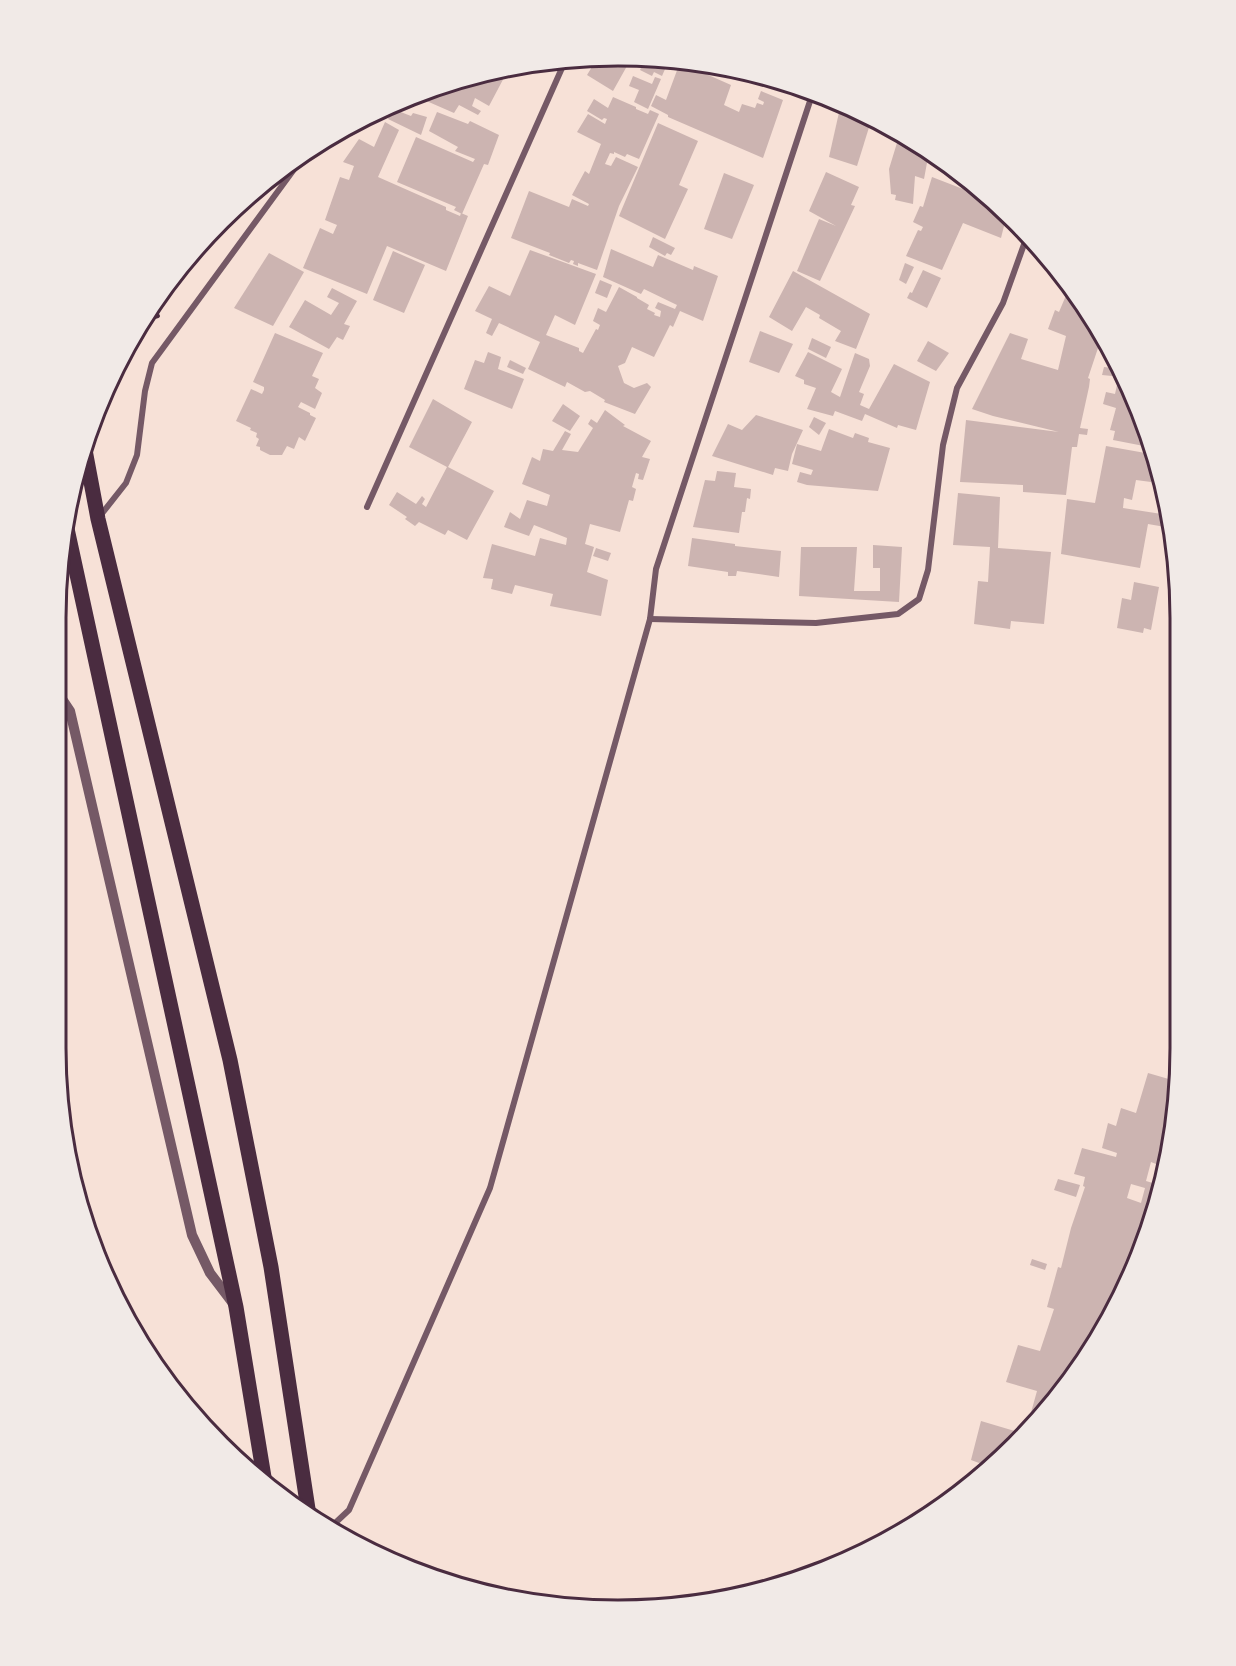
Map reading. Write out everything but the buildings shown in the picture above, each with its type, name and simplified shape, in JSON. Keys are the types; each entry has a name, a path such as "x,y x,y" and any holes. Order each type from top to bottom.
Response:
{"main road":[{"path":"88,465 98,519 230,1060 272,1267 307,1504"},
{"path":"71,547 236,1307 263,1470"}],"street":[{"path":"367,507 561,69"},
{"path":"336,1522 349,1510 490,1188 650,619 656,569 810,101"},
{"path":"98,519 126,483 136,455 152,363 291,174"},
{"path":"650,619 816,623 898,614 919,599 928,570 943,445 957,388 1004,303 1024,245"},
{"path":"66,705 70,711 192,1235 210,1273 236,1307"}]}
